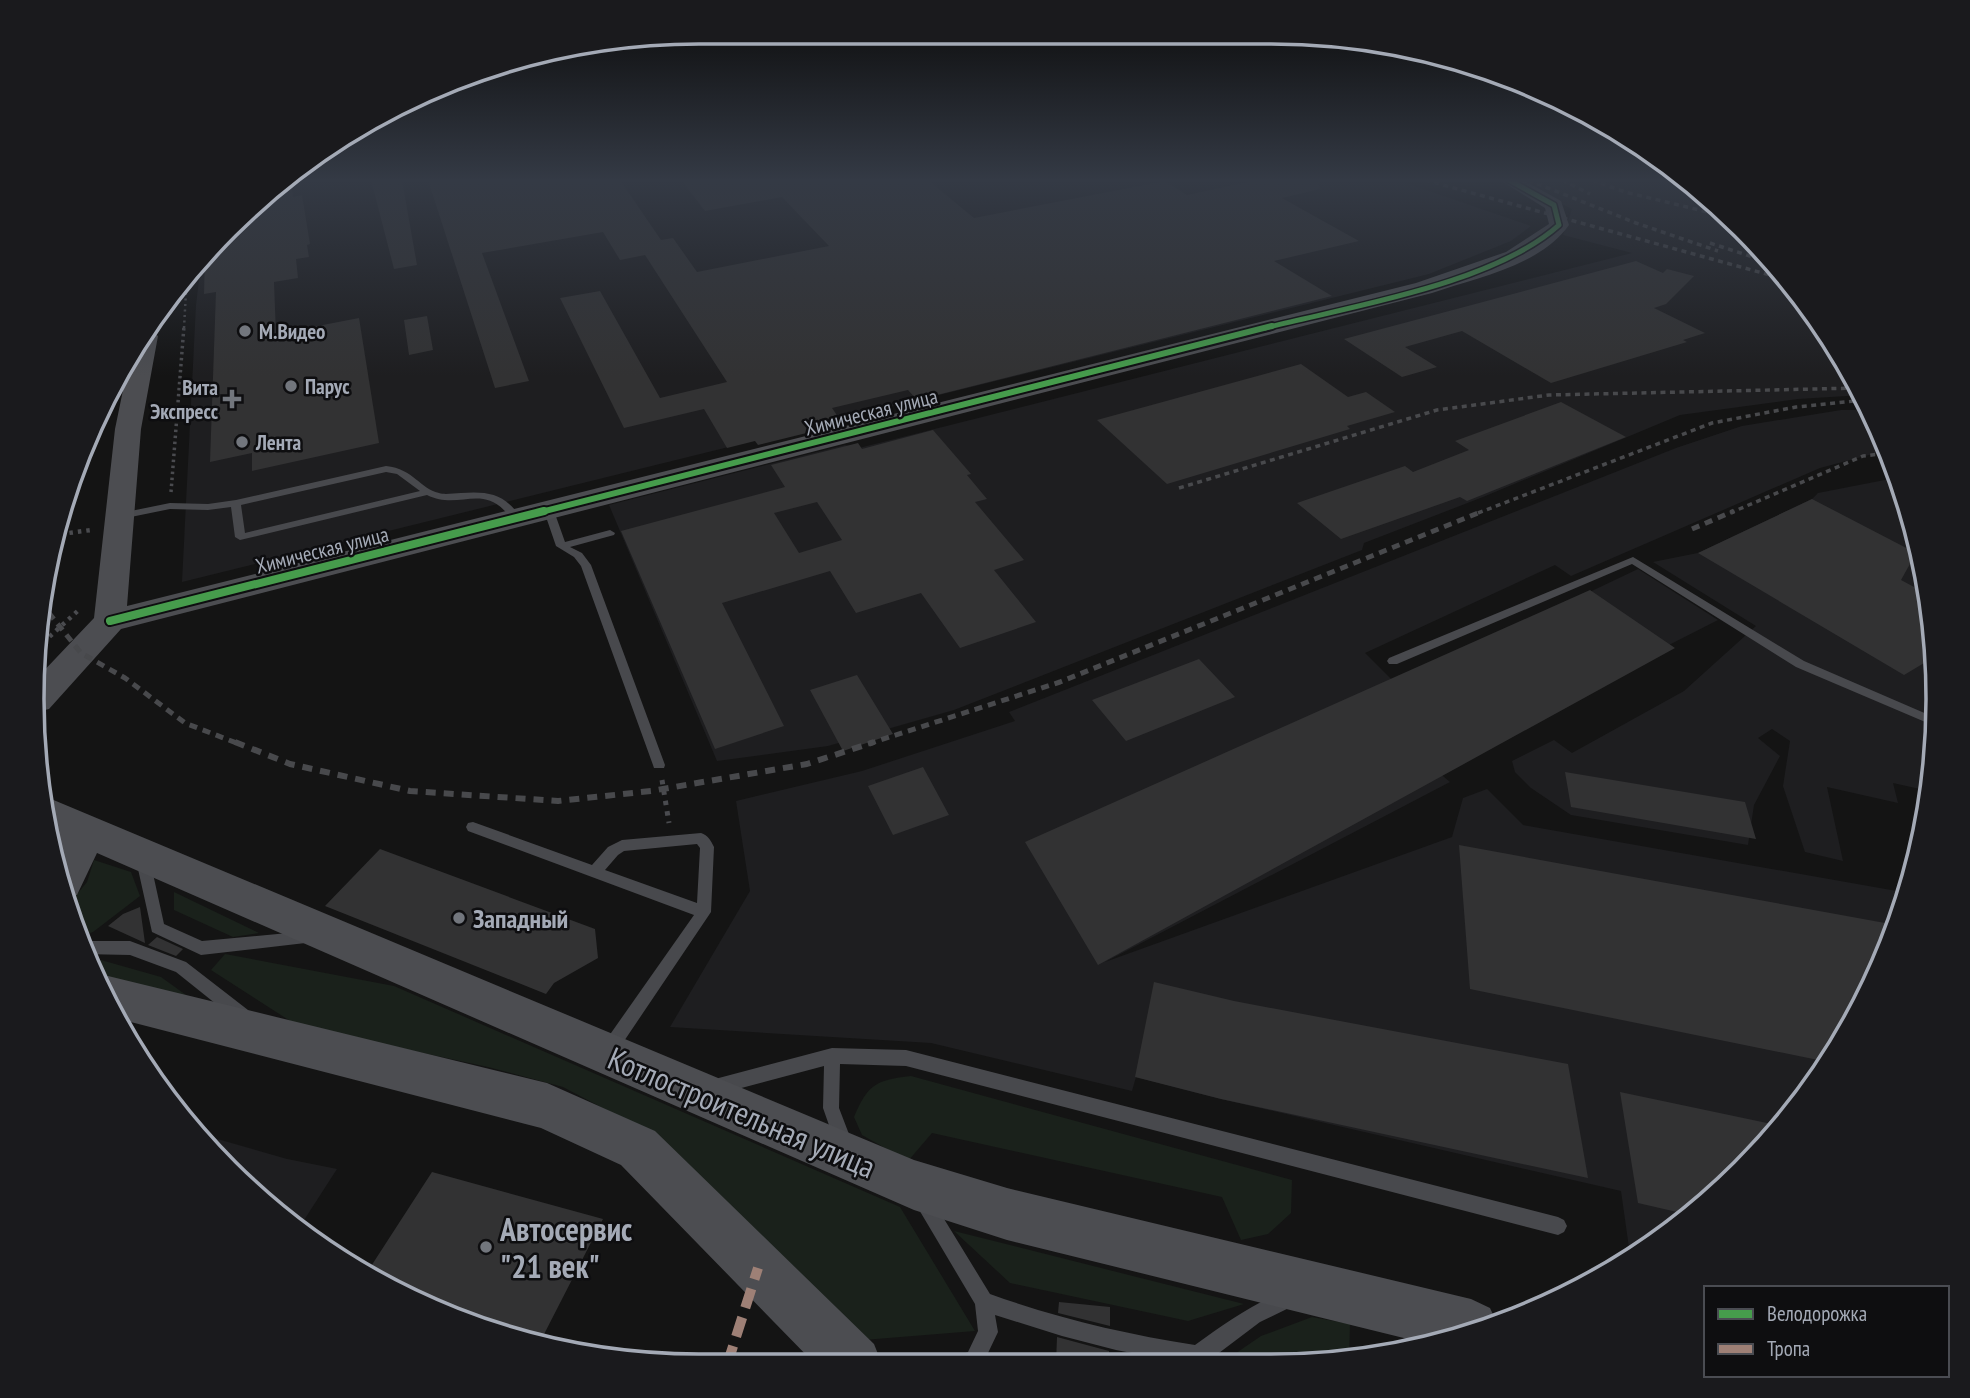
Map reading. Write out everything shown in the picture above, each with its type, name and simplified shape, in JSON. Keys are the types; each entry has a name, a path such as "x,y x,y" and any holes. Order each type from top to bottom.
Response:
{"main road":[{"name":"Химическая улица","path":"110,621 1424,288 1513,256 1534,245"},
{"path":"45,667 70,641 110,621 128,429 143,354"},
{"path":"44,687 70,641"},
{"name":"Котлостроительная улица","path":"54,816 142,856 914,1185 1007,1214 1463,1325"},
{"path":"67,874 77,854 79,828"},
{"path":"116,998 547,1106 638,1148 844,1354"}],"lane":[{"path":"120,516 170,506 208,507 236,503 386,469 405,473 427,492 437,496 500,498 510,506 517,519"},
{"path":"236,503 240,537 427,492"},
{"path":"549,511 561,546 578,555 586,565 659,765"},
{"path":"561,546 610,533"},
{"path":"1393,661 1633,560 1800,664 1926,718"},
{"path":"472,827 704,912"},
{"path":"595,872 613,851 622,846 693,837 706,842 704,912 606,1055"},
{"path":"93,947 130,948 181,967 264,1033"},
{"path":"832,1056 831,1108 849,1157"},
{"path":"698,1092 832,1056 906,1058 1558,1226"},
{"path":"914,1185 984,1301 988,1332 978,1354"},
{"path":"1203,1354 1253,1315 1310,1288"},
{"path":"984,1301 1020,1315 1125,1344 1173,1354"}],"path":[{"path":"170,506 186,292"},
{"path":"65,534 94,530"},
{"path":"46,646 70,641"},
{"path":"659,765 672,839"}],"shaded area":[{"path":"227,245 1500,245 1429,274 182,582 200,275"},
{"path":"1602,245 1743,245 1791,300 1816,335 1852,396 1798,399 1680,415 1364,543 1362,550 954,710 828,746 717,761 609,505 845,445 859,448 1632,253"},
{"path":"1841,410 1859,410 1878,453 1820,468 1571,576 1555,565 1365,653 1396,684 1638,569 1718,620 1431,766 1450,782 1105,962 1452,837 1463,798 1487,789 1523,825 1897,891 1859,989 1816,1063 1791,1098 1764,1131 1703,1192 1629,1248 1621,1191 1136,1077 1132,1091 931,1043 670,1027 750,891 736,801 862,771 1015,721 1009,712 1676,448 1742,426"},
{"path":"1888,479 1914,571 1925,656 1925,742 1920,789 1893,783 1898,803 1827,787 1843,861 1805,852 1783,786 1790,741 1772,729 1758,738 1780,756 1754,805 1748,845 1571,815 1531,788 1515,772 1512,761 1554,740 1572,753 1684,691 1756,626 1653,562 1698,553 1812,499 1818,493"},
{"path":"94,860 131,872 140,896 88,934 75,897 87,882"},
{"path":"174,892 259,933 233,937 174,910"},
{"path":"225,954 394,986 900,1207 975,1331 851,1341 635,1125 563,1087 488,1067 298,1026 211,970"},
{"path":"98,960 161,977 193,1000 106,979"},
{"path":"911,1076 1292,1180 1291,1213 1268,1234 1241,1240 1222,1197 932,1133 908,1161 862,1135 854,1117 864,1097 875,1086 889,1079"},
{"path":"212,1138 287,1159 337,1169 303,1221 267,1192"},
{"path":"954,1231 1244,1304 1188,1321 1010,1283"},
{"path":"1312,1317 1350,1324 1349,1350 1235,1354 1261,1336"}],"building":[{"name":"Парус","path":"227,245 307,245 309,257 296,259 298,278 274,282 276,334 359,318 379,443 252,471 252,453 210,462 216,292 204,294 205,269"},
{"path":"388,245 414,245 417,265 394,269"},
{"path":"449,245 527,245 482,253 529,381 495,388"},
{"path":"611,245 678,245 697,272 828,245 1341,245 1274,261 1332,296 917,400 908,390 832,408 843,424 758,445 755,441 727,448 704,409 624,428 560,298 600,291 660,398 727,382 645,255 620,260"},
{"path":"1636,261 1663,273 1667,269 1694,276 1666,304 1654,308 1705,333 1683,340 1687,342 1551,383 1462,331 1405,347 1437,367 1402,377 1344,339"},
{"path":"427,316 433,350 409,355 404,320"},
{"path":"1301,364 1348,397 1366,392 1395,412 1347,426 1350,429 1167,484 1097,420"},
{"path":"1561,402 1626,437 1467,501 1460,497 1341,539 1297,503 1405,466 1413,472 1469,450 1455,441"},
{"path":"933,430 971,474 967,475 987,499 975,502 1024,560 994,570 1036,622 960,648 921,593 856,613 830,571 722,603 784,726 715,749 621,531 785,487 771,465 858,443 862,449","holes":["817,502 842,540 799,553 774,513"]},
{"path":"1812,499 1909,549 1912,561 1901,580 1917,589 1925,662 1904,675 1698,553"},
{"path":"1590,590 1675,648 1098,965 1025,842"},
{"path":"1199,659 1235,697 1126,741 1092,700"},
{"path":"857,675 893,734 843,751 810,690"},
{"path":"923,767 949,815 893,835 868,786"},
{"path":"1565,772 1745,802 1756,839 1571,807"},
{"path":"1459,845 1886,923 1859,989 1818,1060 1470,989"},
{"name":"Западный","path":"380,849 595,929 598,958 554,983 546,994 325,906"},
{"path":"140,907 145,943 108,926 123,914"},
{"path":"157,937 183,949 176,956 148,945"},
{"path":"1154,982 1234,1001 1568,1064 1588,1178 1221,1099 1135,1077"},
{"path":"1620,1092 1770,1124 1703,1192 1678,1212 1638,1203"},
{"name":"Автосервис \"21 век\"","path":"432,1172 603,1219 543,1335 448,1304 371,1266"},
{"path":"1059,1302 1110,1307 1110,1326 1058,1313"},
{"path":"1057,1337 1109,1351 1109,1354 1056,1354"}],"railway":[{"path":"1662,245 1771,275"},
{"path":"1701,245 1718,251"},
{"path":"1717,245 1755,258"},
{"path":"1179,488 1437,410 1549,395 1848,388"},
{"path":"1479,513 1712,423 1796,407 1855,401"},
{"path":"1730,513 1863,456 1878,454"},
{"path":"1479,513 1483,511"},
{"path":"1692,529 1734,511"},
{"path":"868,744 1060,682 1479,513"},
{"path":"49,613 81,653 125,678 185,723 239,744"},
{"path":"235,742 290,764 410,791 558,801 651,791 807,764 874,742"}],"marked path":[{"path":"731,1354 758,1268"}],"cycle path":[{"path":"110,621 1424,288 1478,270 1533,245"}],"place":[{"name":"М.Видео","path":"245,331"},
{"name":"Парус","path":"291,386"},
{"name":"Вита Экспресс","path":"232,399"},
{"name":"Лента","path":"242,442"},
{"name":"Западный","path":"459,918"},
{"name":"Автосервис \"21 век\"","path":"486,1247"}]}
